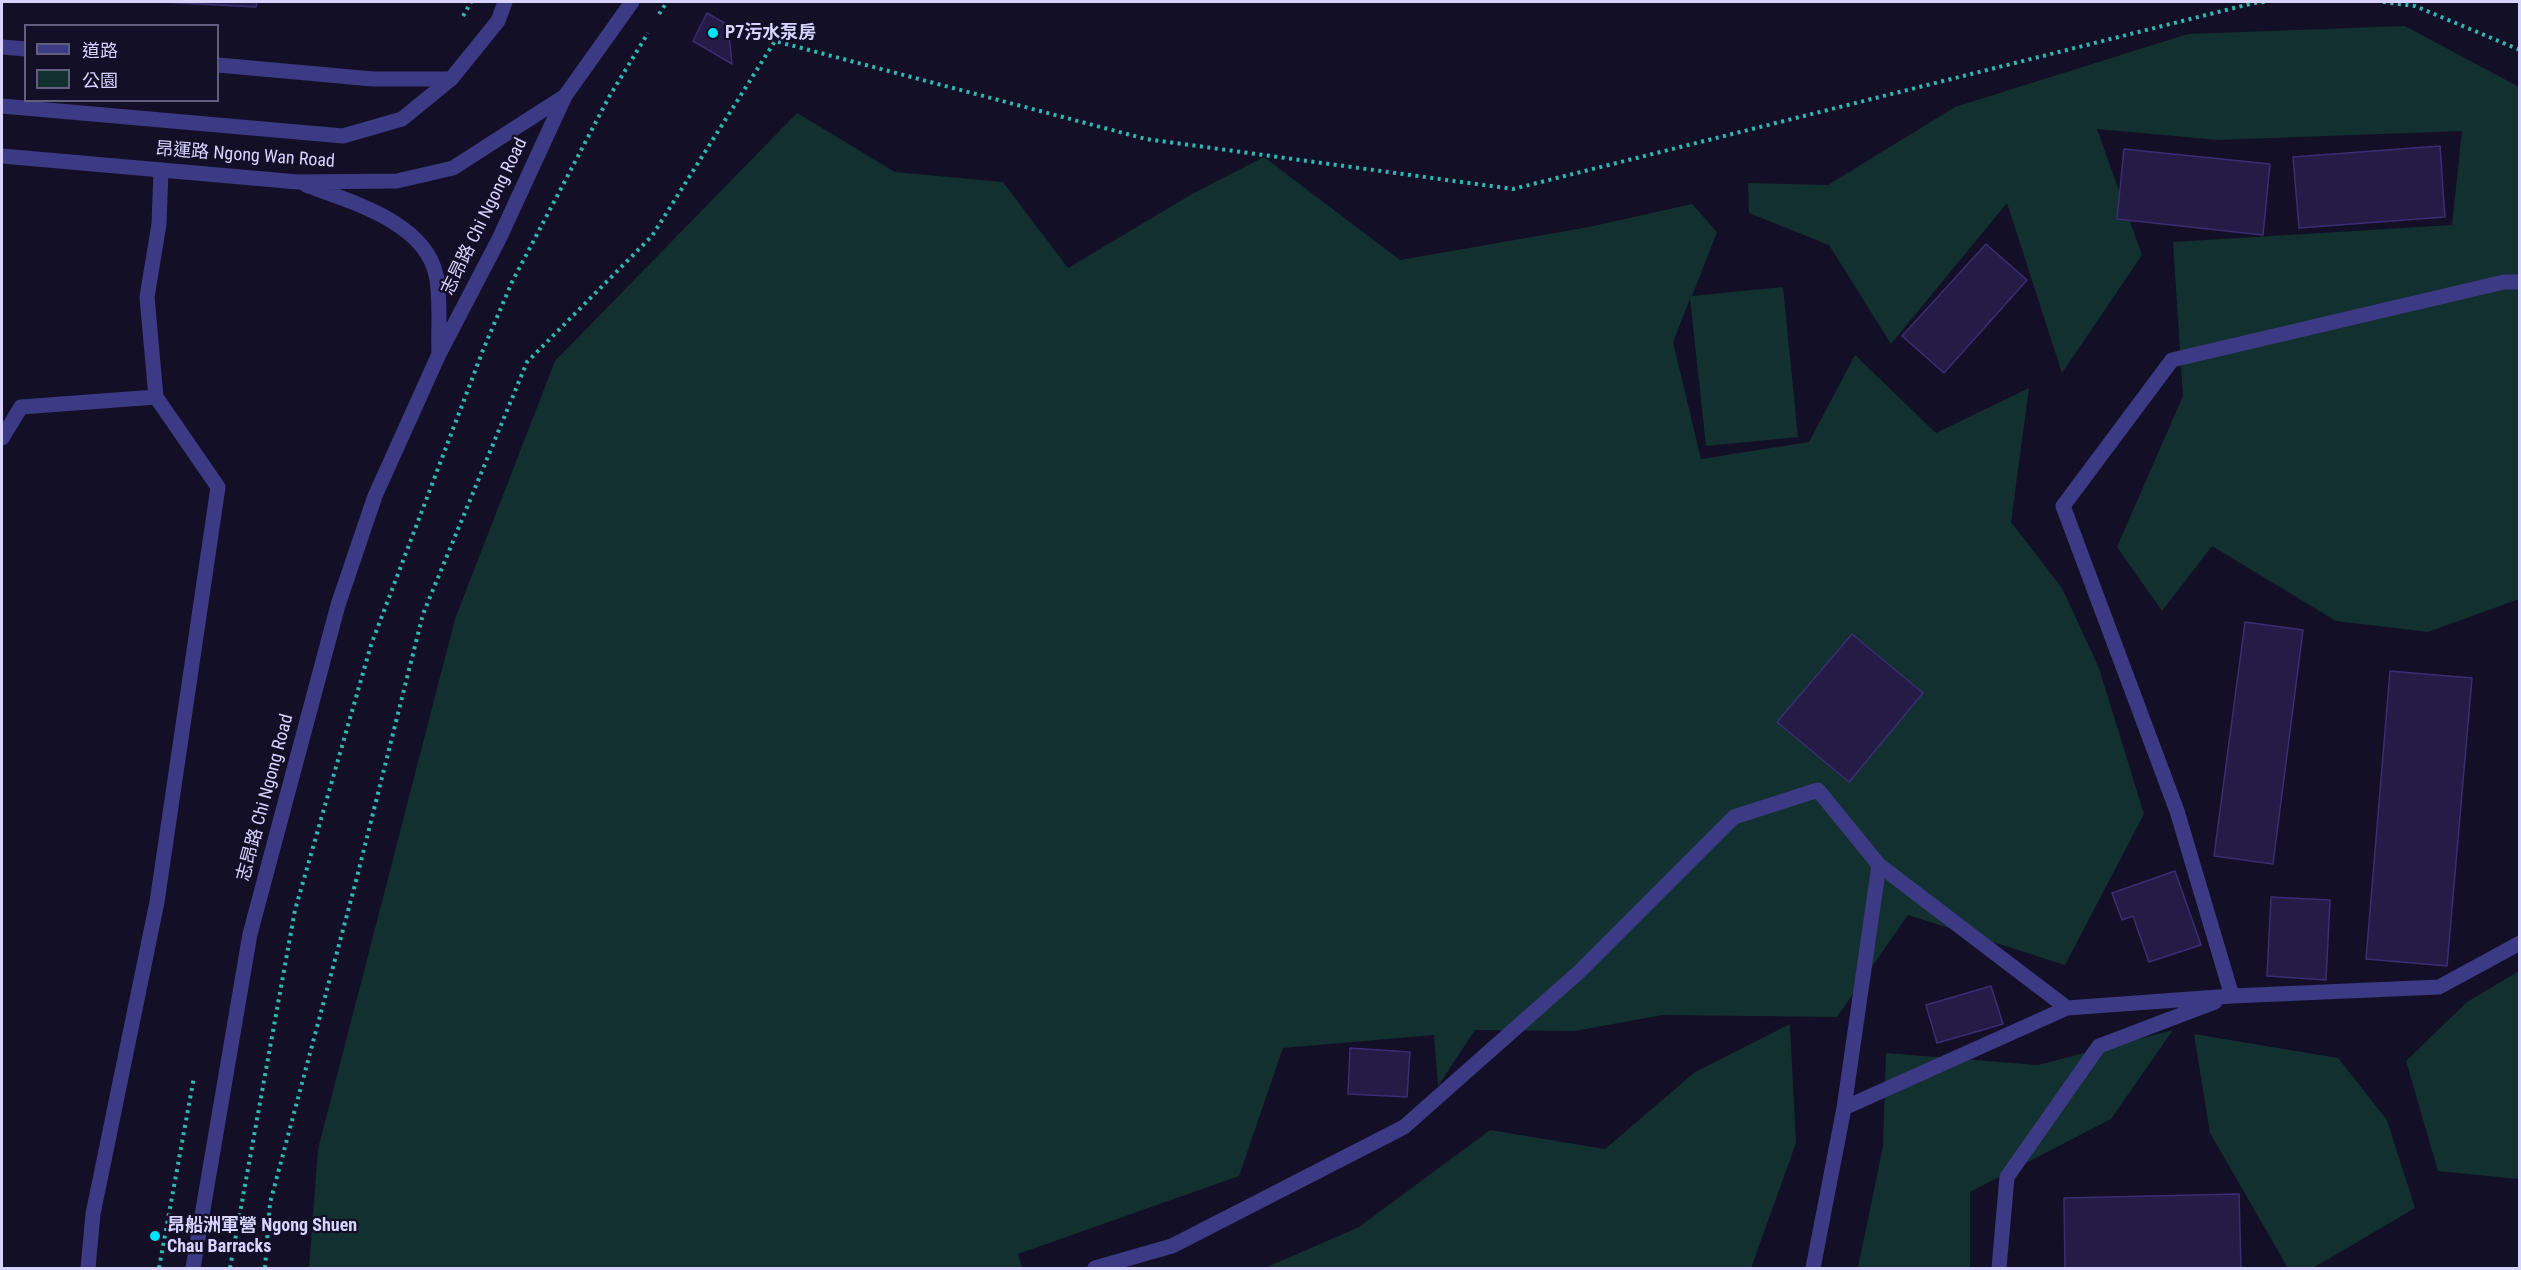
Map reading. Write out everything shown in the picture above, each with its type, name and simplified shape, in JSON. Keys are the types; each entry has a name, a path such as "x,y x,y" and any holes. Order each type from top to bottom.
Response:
{"street":[{"name":"昂運路 Ngong Wan Road","path":"2,106 343,136 402,119 451,79 498,21 505,2"},
{"name":"昂運路 Ngong Wan Road","path":"2,156 298,182 397,182 453,168 565,96 632,2"},
{"path":"2,47 24,49"},
{"path":"219,65 373,79 451,79"},
{"name":"志昂路 Chi Ngong Road","path":"193,1269 250,934 338,604 375,496 439,354 499,239 565,96"},
{"path":"88,1269 93,1214 158,902 218,487 156,397 147,297 159,224 161,170"},
{"name":"志昂路 Chi Ngong Road","path":"298,182 377,212 420,242 436,275 439,354"},
{"path":"2232,996 2177,811 2063,506 2172,360 2504,282 2520,282"},
{"path":"2,438 21,407 156,397"},
{"path":"1095,1269 1172,1246 1404,1127 1579,972 1734,817 1818,790 1879,865 2067,1008"},
{"path":"1813,1269 1844,1108 1879,865"},
{"path":"1844,1108 2067,1008 2232,996 2439,987 2520,943"},
{"path":"1999,1269 2007,1177 2098,1047 2232,996"}],"path":[{"path":"461,18 471,2"},
{"path":"655,21 667,2"},
{"path":"265,1269 270,1203 356,880 423,614 527,362 652,236 775,41 1146,139 1514,189 2254,3 2266,2"},
{"path":"2384,2 2415,6 2520,50"},
{"path":"230,1269 295,910 371,645 483,350 512,282 609,97 650,30"},
{"path":"159,1269 195,1070"}],"green space":[{"path":"2405,26 2519,87 2519,599 2428,632 2336,621 2212,546 2162,611 2117,547 2183,396 2173,242 2452,225 2462,131 2218,140 2097,129 2142,255 2062,373 2007,203 1891,344 1829,245 1749,213 1748,183 1828,185 1955,107 2188,34"},
{"path":"797,113 895,172 1003,182 1068,268 1192,194 1264,157 1400,260 1589,227 1692,204 1717,232 1692,296 1783,287 1798,437 1706,446 1690,299 1673,342 1701,459 1809,442 1855,355 1936,433 2029,388 2011,522 2062,588 2099,668 2144,814 2065,965 1908,915 1837,1017 1662,1015 1575,1031 1475,1030 1438,1086 1434,1035 1283,1048 1239,1176 1018,1254 1022,1268 309,1268 318,1149 455,619 555,361"},
{"path":"2519,971 2519,1179 2438,1171 2406,1061 2467,1002"},
{"path":"1790,1024 1796,1143 1751,1268 1265,1268 1359,1227 1490,1130 1605,1149 1695,1072"},
{"path":"2173,1030 2111,1119 1970,1192 1970,1268 1858,1268 1883,1146 1886,1053 2038,1065"},
{"path":"2194,1034 2338,1058 2387,1120 2415,1208 2313,1268 2288,1268 2210,1133"}],"building":[{"path":"161,2 257,2 256,7"},
{"name":"P7污水泵房","path":"707,13 728,25 732,64 693,41"},
{"path":"2440,146 2445,217 2299,228 2293,157"},
{"path":"2124,149 2270,164 2263,235 2117,219"},
{"path":"1986,244 2027,280 1944,373 1902,336"},
{"path":"2245,622 2303,630 2273,864 2214,856"},
{"path":"1852,634 1923,693 1849,782 1777,722"},
{"path":"2390,671 2472,678 2447,966 2366,959"},
{"path":"2175,871 2201,945 2149,962 2133,916 2122,920 2112,893"},
{"path":"2271,897 2330,900 2326,980 2267,976"},
{"path":"1991,986 2003,1024 1937,1043 1926,1005"},
{"path":"1350,1048 1410,1052 1407,1097 1348,1094"},
{"path":"2239,1194 2241,1268 2065,1268 2064,1198"}],"place":[{"name":"P7污水泵房","path":"713,33"},
{"name":"昂船洲軍營 Ngong Shuen Chau Barracks","path":"155,1236"}]}
